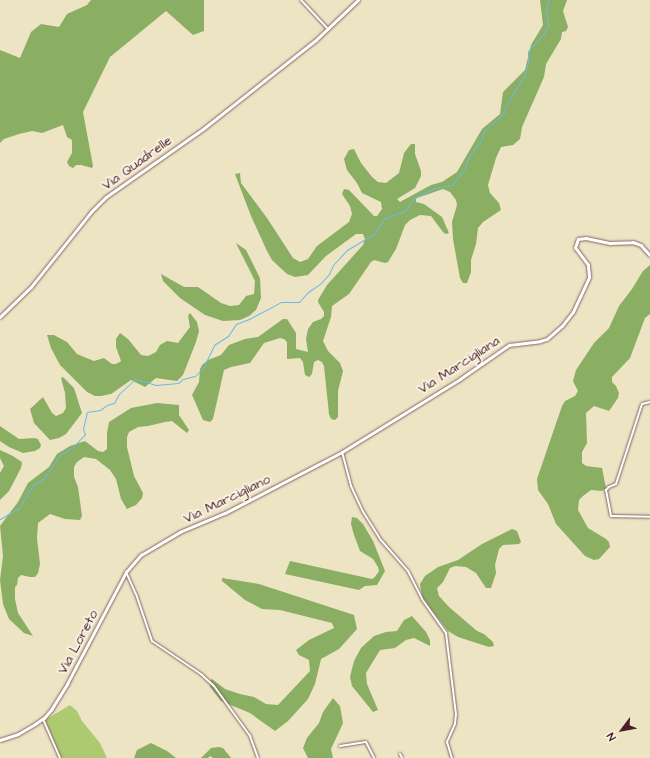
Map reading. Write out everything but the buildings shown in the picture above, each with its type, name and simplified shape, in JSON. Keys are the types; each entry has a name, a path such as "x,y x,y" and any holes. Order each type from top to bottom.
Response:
{"street":[{"path":"300,0 328,29"},
{"name":"Via Quadrelle","path":"0,316 30,288 91,212 106,197 206,126 312,44 358,0"},
{"name":"Via Marcigliana","path":"342,452 466,374 505,347 515,343 542,341 558,330 574,311 589,275 588,265 576,248 578,239 586,238 610,244 636,242 643,246 650,255"},
{"path":"650,402 642,404 616,484 606,490 611,516 650,517"},
{"path":"342,452 351,486 362,510 380,539 408,571 421,598 442,626 446,634 456,714 455,724 447,743 452,758"},
{"name":"Via Marcigliano","path":"126,572 141,555 169,538 225,513 342,452"},
{"path":"126,572 152,641 203,676 214,686 250,736 258,758"},
{"name":"Via Loreto","path":"0,740 18,734 43,719 52,709 67,684 126,572"},
{"path":"43,719 60,758"},
{"path":"340,746 367,742 374,758"},
{"path":"400,754 402,758"}],"green space":[{"path":"91,0 204,0 204,31 193,35 166,11 110,57 83,112 93,166 92,168 81,165 76,165 73,168 69,166 67,162 72,153 72,140 67,137 63,125 42,133 32,131 19,134 4,139 0,143 0,50 20,58 31,32 41,24 59,27 67,14 87,5"},
{"path":"540,0 567,0 563,11 568,27 566,31 562,32 561,39 546,64 544,77 522,127 520,139 513,145 501,147 496,158 488,185 490,193 499,203 501,210 483,222 478,228 476,244 471,260 471,272 467,283 463,283 460,278 453,239 452,222 457,205 456,200 450,192 443,189 417,198 416,202 424,204 442,217 449,233 446,234 443,232 431,216 420,215 410,220 405,225 396,249 388,262 385,263 374,260 371,262 349,294 332,306 331,317 323,341 328,351 340,363 343,371 338,391 338,417 335,420 331,419 329,414 324,366 322,362 318,360 314,362 312,374 309,377 305,375 303,362 300,358 287,359 287,342 280,338 264,343 250,363 224,370 213,419 210,422 203,420 192,395 199,382 200,369 202,365 208,360 221,355 229,345 245,339 258,337 283,319 287,319 296,333 296,349 308,352 306,339 308,329 313,322 324,316 324,312 318,300 327,285 363,245 365,239 363,234 356,234 326,256 308,275 295,277 287,274 272,260 267,251 251,216 235,174 240,173 241,183 267,218 293,258 300,262 308,259 317,246 349,222 352,214 350,206 342,194 344,189 349,190 374,216 377,216 382,209 381,202 362,193 357,183 347,170 344,159 349,150 354,149 361,163 372,177 378,182 386,183 399,173 404,153 411,144 415,144 415,154 421,171 421,176 415,188 397,199 400,202 431,185 442,182 457,172 482,129 500,114 503,92 525,70 531,45 543,25"},
{"path":"236,243 246,250 260,278 261,298 256,310 249,316 240,320 223,321 205,315 180,298 163,281 161,274 184,287 198,287 221,303 230,306 239,305 246,296 254,294 255,281"},
{"path":"650,265 650,314 645,318 630,358 612,377 612,382 616,386 619,393 618,398 609,411 594,406 586,413 587,443 582,452 582,463 586,466 602,468 606,488 602,491 591,490 583,496 579,500 578,510 588,528 606,539 609,542 610,547 599,559 594,560 585,556 556,524 548,504 538,490 537,479 562,406 565,401 575,396 578,391 573,381 576,370 594,343 609,328 619,306 643,271"},
{"path":"190,313 197,322 199,331 183,375 177,381 156,378 145,387 131,380 111,394 101,396 95,396 87,392 60,365 51,348 47,335 54,335 67,342 77,354 84,357 94,361 104,358 112,364 116,364 121,361 116,347 116,339 120,333 128,339 141,355 148,356 156,352 160,345 167,341 178,343 190,327 188,316"},
{"path":"63,377 74,388 82,413 66,434 59,438 50,440 34,423 30,409 43,397 52,413 56,416 63,413 66,408 65,393 61,378"},
{"path":"157,403 179,405 179,415 189,430 187,433 172,421 138,427 129,432 127,437 127,447 134,476 143,493 142,498 136,505 127,509 121,499 116,479 110,470 96,459 84,457 77,462 74,467 74,477 78,487 82,516 80,520 65,519 50,514 38,523 37,538 40,564 38,573 35,577 21,575 18,578 17,585 15,587 15,599 18,613 33,636 24,633 9,619 3,604 0,580 3,556 0,526 18,502 28,483 49,467 57,454 70,446 85,441 98,451 103,452 107,449 109,422 131,408"},
{"path":"0,426 19,439 38,439 41,445 40,448 35,451 23,453 9,447 0,441"},
{"path":"0,450 22,462 21,468 9,491 0,500 0,473 4,466 0,458"},
{"path":"352,517 357,518 363,524 373,541 385,571 377,585 365,586 359,590 285,574 290,561 372,579 375,577 379,571 378,567 373,559 360,551 351,524"},
{"path":"512,529 517,531 521,542 519,544 503,545 499,549 495,565 496,573 491,588 486,588 476,573 466,567 455,566 450,568 443,582 437,588 439,596 449,607 477,631 484,634 493,642 494,646 489,647 458,637 448,631 422,597 420,584 425,576 438,567 458,560 482,544"},
{"path":"222,578 259,584 354,615 357,629 339,649 321,659 315,684 308,699 288,721 275,731 250,713 221,701 210,687 209,682 212,679 225,689 254,697 266,704 278,705 310,671 309,660 299,655 296,650 309,640 334,628 332,623 280,610 262,609 245,600 222,581"},
{"path":"412,616 426,632 430,640 430,646 414,638 406,640 395,648 380,650 366,673 367,684 378,710 373,712 352,686 350,677 354,661 361,648 374,636 386,632 397,631 404,620"},
{"path":"333,698 340,706 343,723 331,749 333,758 308,758 303,748 307,738 319,723 323,712"},
{"path":"70,705 77,711 82,721 100,743 107,758 61,758 45,720"},
{"path":"151,743 167,751 176,758 134,758 137,750"},
{"path":"211,748 223,748 231,758 213,758 210,756 208,758 201,758"}],"waterway":[{"path":"0,519 19,508 33,485 44,478 60,455 73,447 85,434 83,429 87,412 100,410 107,405 114,403 119,394 135,379 156,385 178,383 183,379 195,376 203,368 214,345 228,336 236,324 249,319 281,302 299,302 308,292 320,284 329,274 333,265 347,250 374,234 384,219 406,210 413,199 420,195 435,188 452,185 465,168 468,158 481,140 484,131 504,113 506,105 525,74 528,62 528,51 544,33 548,26 546,9 549,0"}]}
